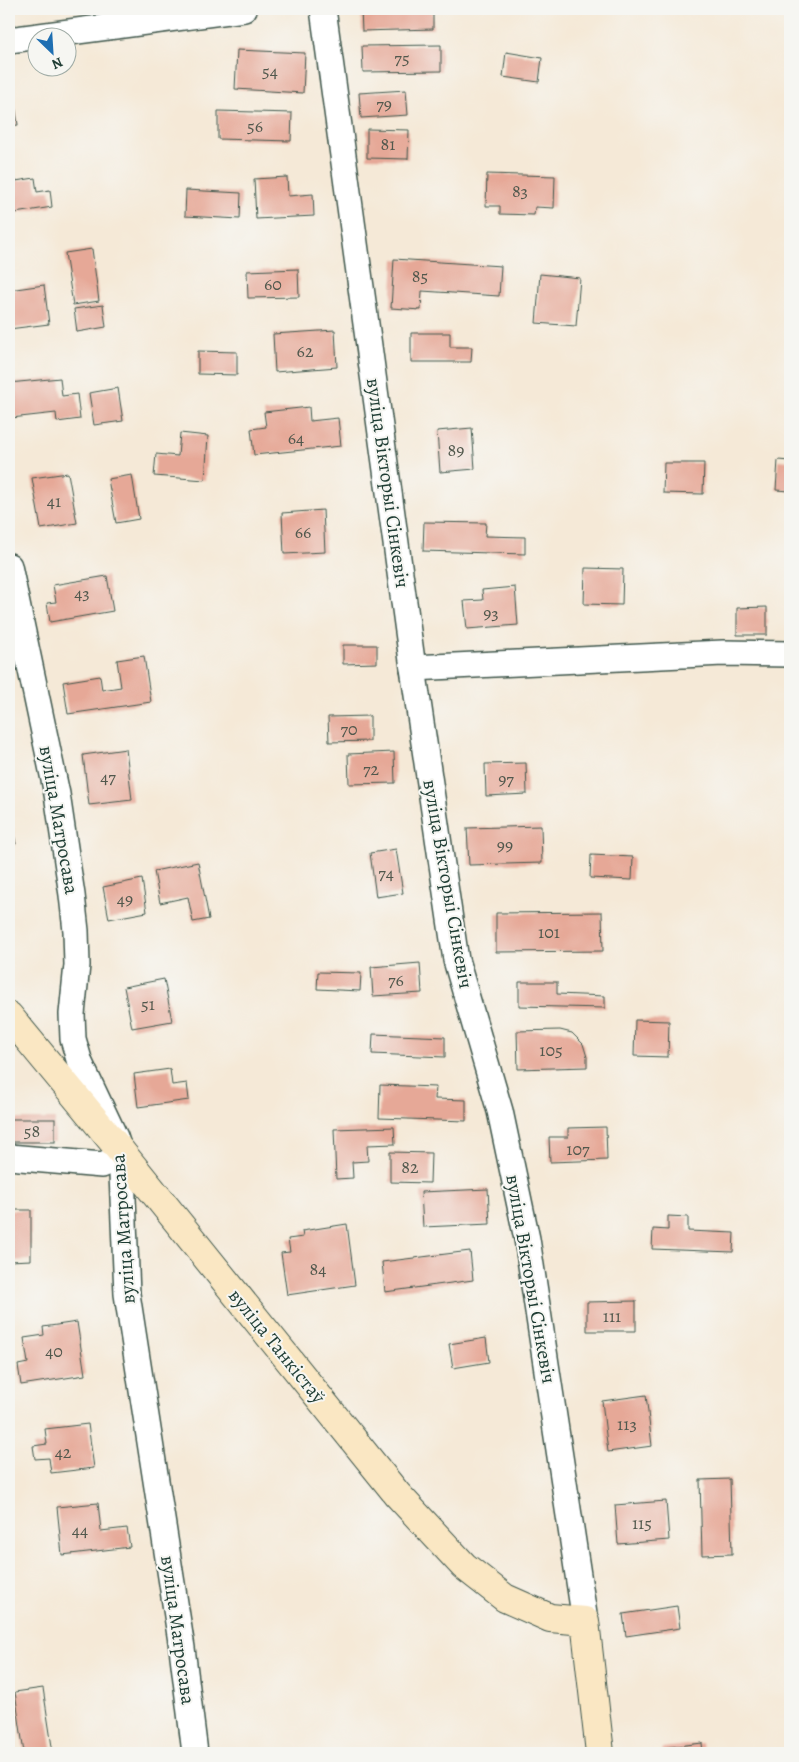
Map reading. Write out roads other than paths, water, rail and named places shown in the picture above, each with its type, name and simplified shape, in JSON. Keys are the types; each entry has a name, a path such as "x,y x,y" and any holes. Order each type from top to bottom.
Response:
{"street":[{"path":"9,40 244,9"},
{"name":"вуліца Вікторыі Сінкевіч","path":"323,9 413,668 456,960 500,1111 527,1239 585,1621 600,1753"},
{"name":"вуліца Матросава","path":"9,566 57,794 72,896 77,965 72,1014 73,1039 80,1062 119,1149 122,1174 127,1294 182,1648 195,1753"},
{"path":"413,668 723,653 790,654"},
{"name":"вуліца Танкістаў","path":"9,1016 119,1149 397,1494 464,1566 505,1598 550,1618 585,1621"},
{"path":"9,1157 102,1165 111,1161 117,1155 119,1149"}]}
